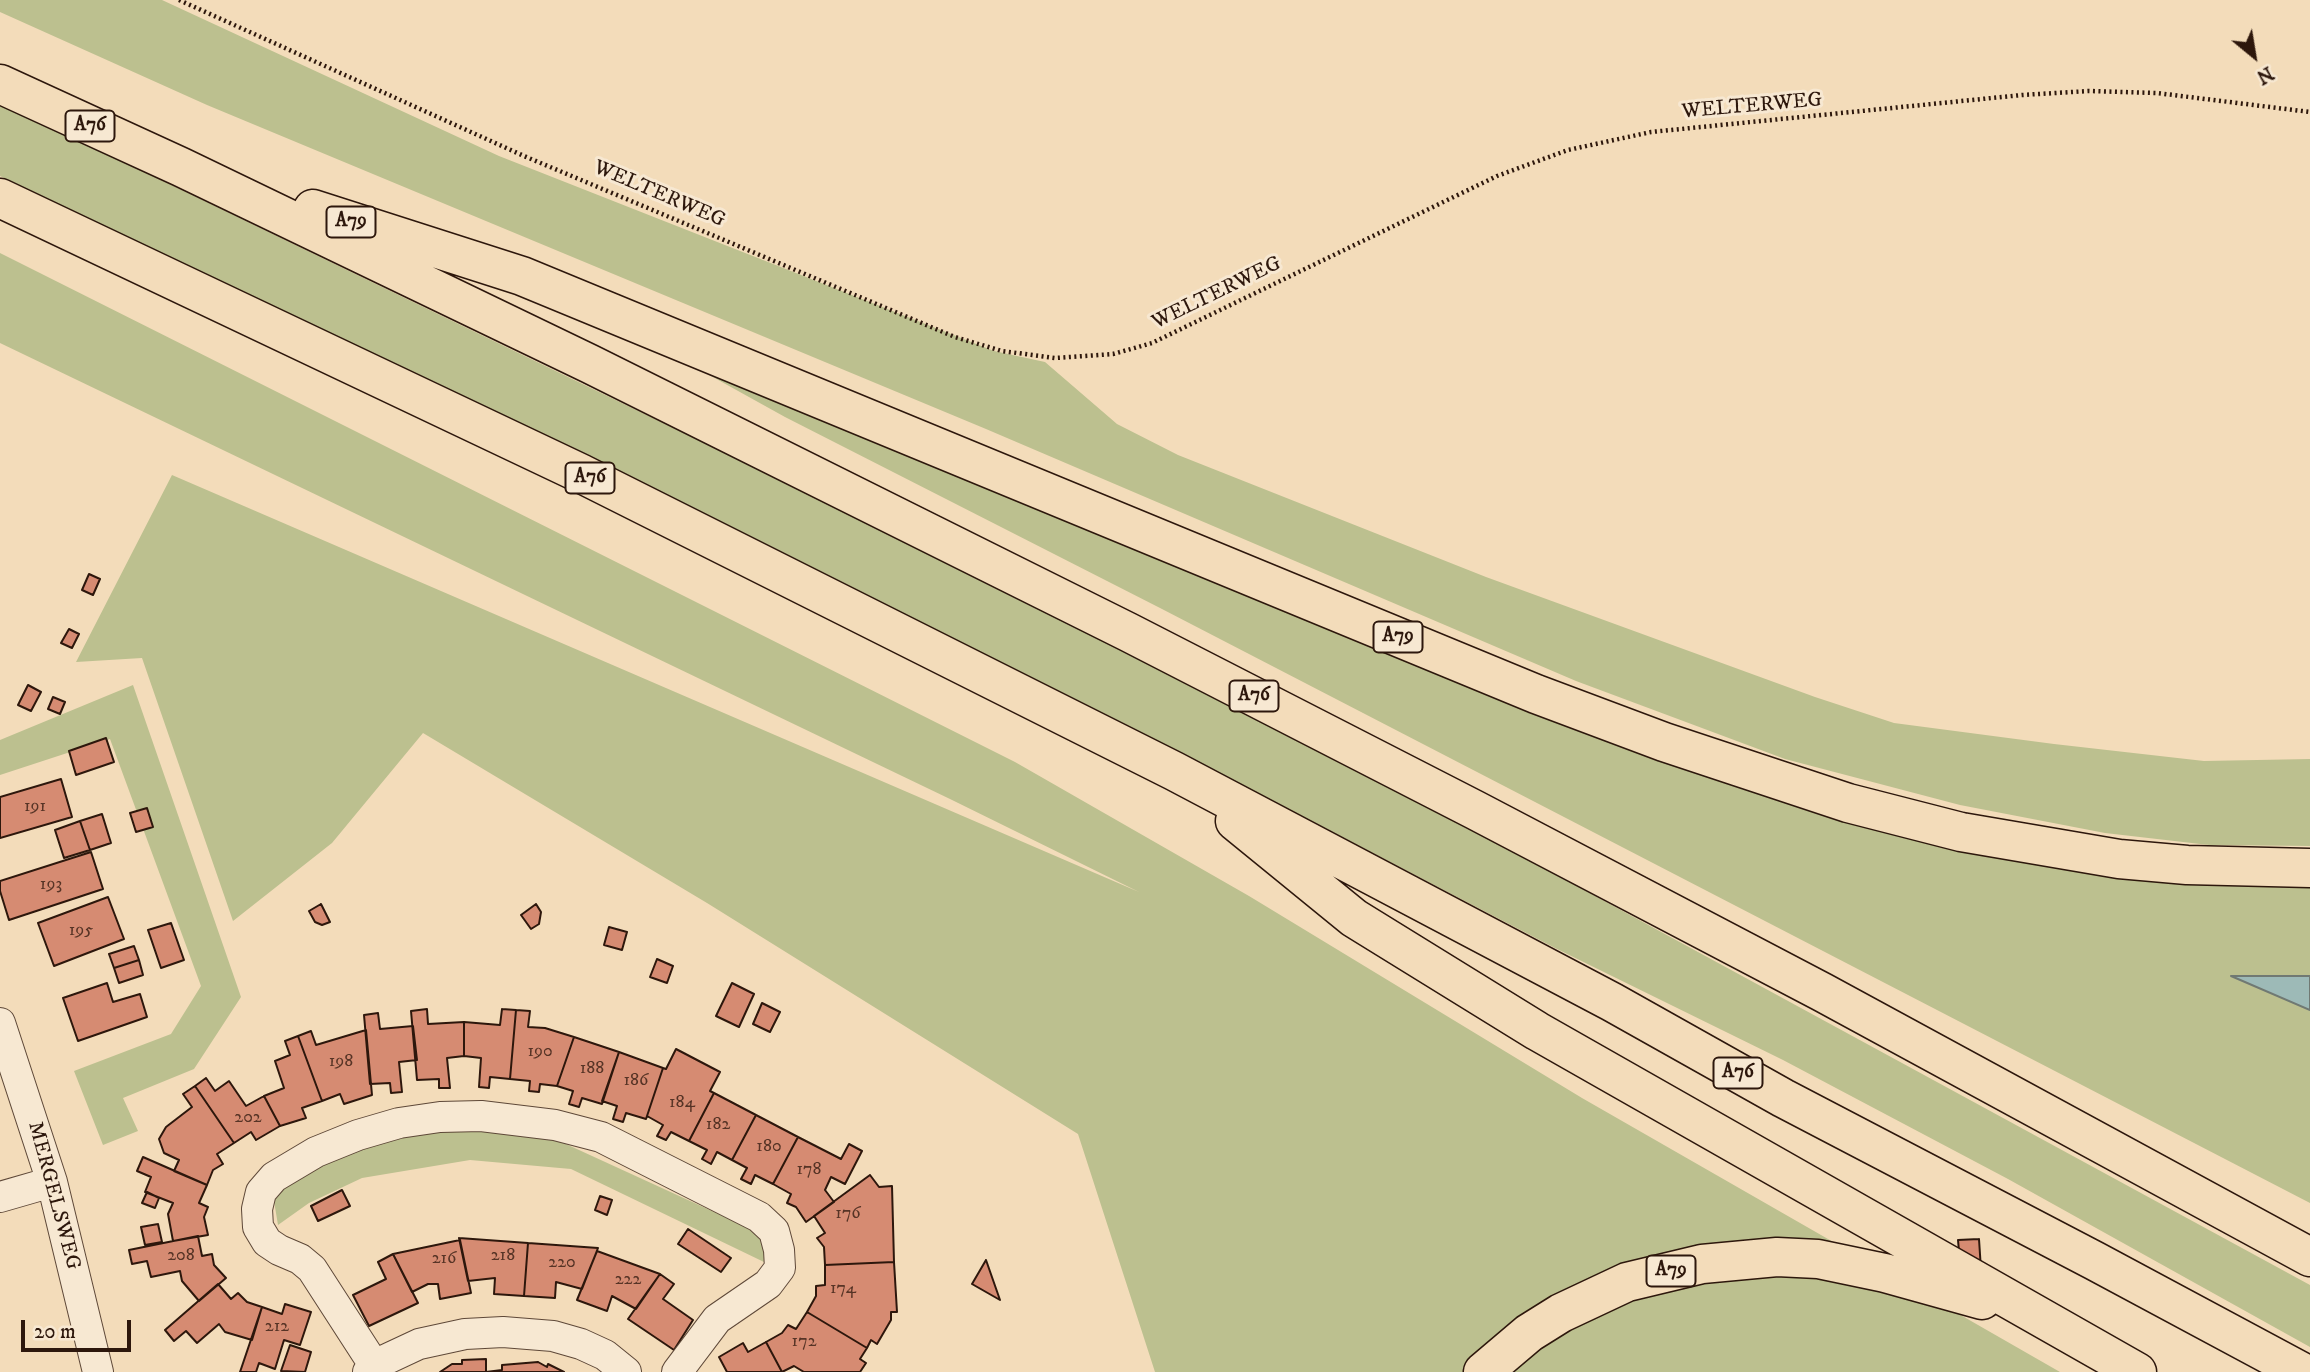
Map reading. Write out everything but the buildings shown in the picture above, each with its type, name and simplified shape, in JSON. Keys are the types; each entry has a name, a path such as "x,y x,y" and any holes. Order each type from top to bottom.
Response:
{"highway":[{"name":"A76","path":"0,84 181,167 590,364 1141,638 1822,992 2310,1257"},
{"name":"A79","path":"181,167 522,276 1536,694 1703,755 1893,815 2039,847 2119,859 2187,865 2310,868"},
{"name":"A76","path":"0,198 582,474 1174,771 1612,1002 1783,1098 2302,1372"},
{"name":"A76","path":"1174,771 1354,918 1537,1031 2137,1372"},
{"name":"A79","path":"1483,1372 1529,1333 1573,1307 1627,1282 1702,1264 1777,1257 1818,1259 1885,1273 2037,1315"}],"street":[{"name":"MERGELSWEG","path":"0,1023 52,1182 98,1372"},
{"path":"626,1372 605,1355 581,1344 553,1336 503,1332 465,1334 419,1344 371,1368 312,1269 300,1259 279,1251 267,1242 258,1227 257,1209 261,1192 274,1177 316,1152 358,1135 399,1123 440,1117 481,1116 555,1125 601,1137 759,1217 774,1231 780,1268 768,1284 717,1319 677,1372"},
{"path":"0,1197 52,1182"}],"path":[{"name":"WELTERWEG","path":"179,0 524,156 954,337 1002,351 1055,358 1113,354 1152,343 1497,176 1568,150 1637,135 2022,95 2089,91 2157,93 2310,112"}],"green space":[{"path":"0,0 162,0 499,156 994,351 1045,362 1117,424 1178,455 1486,577 1815,697 1894,723 2204,761 2310,759 2310,846 2209,845 2105,833 1960,805 1785,759 1576,681 986,429 207,105 0,12"},
{"path":"0,102 878,527 1426,804 2310,1285 2310,1347 2008,1179 1783,1060 1555,948 1250,789 836,582 0,176"},
{"path":"0,253 1015,762 1249,896 1582,1098 2060,1372 1155,1372 1078,1134 707,903 423,733 332,843 233,921 142,658 76,662 172,475 1139,892 0,343"},
{"path":"684,361 1663,761 2310,886 2310,976 2233,976 2310,1010 2310,1203 785,417"},
{"path":"133,685 241,997 194,1069 123,1098 138,1131 103,1145 74,1071 171,1034 201,986 110,739 0,775 0,740"},
{"path":"475,1129 555,1139 760,1233 765,1241 764,1262 571,1169 470,1160 362,1178 309,1203 278,1225 274,1201 281,1189 301,1172 400,1134"}],"water":[{"path":"2231,976 2310,976 2310,1010"}]}
